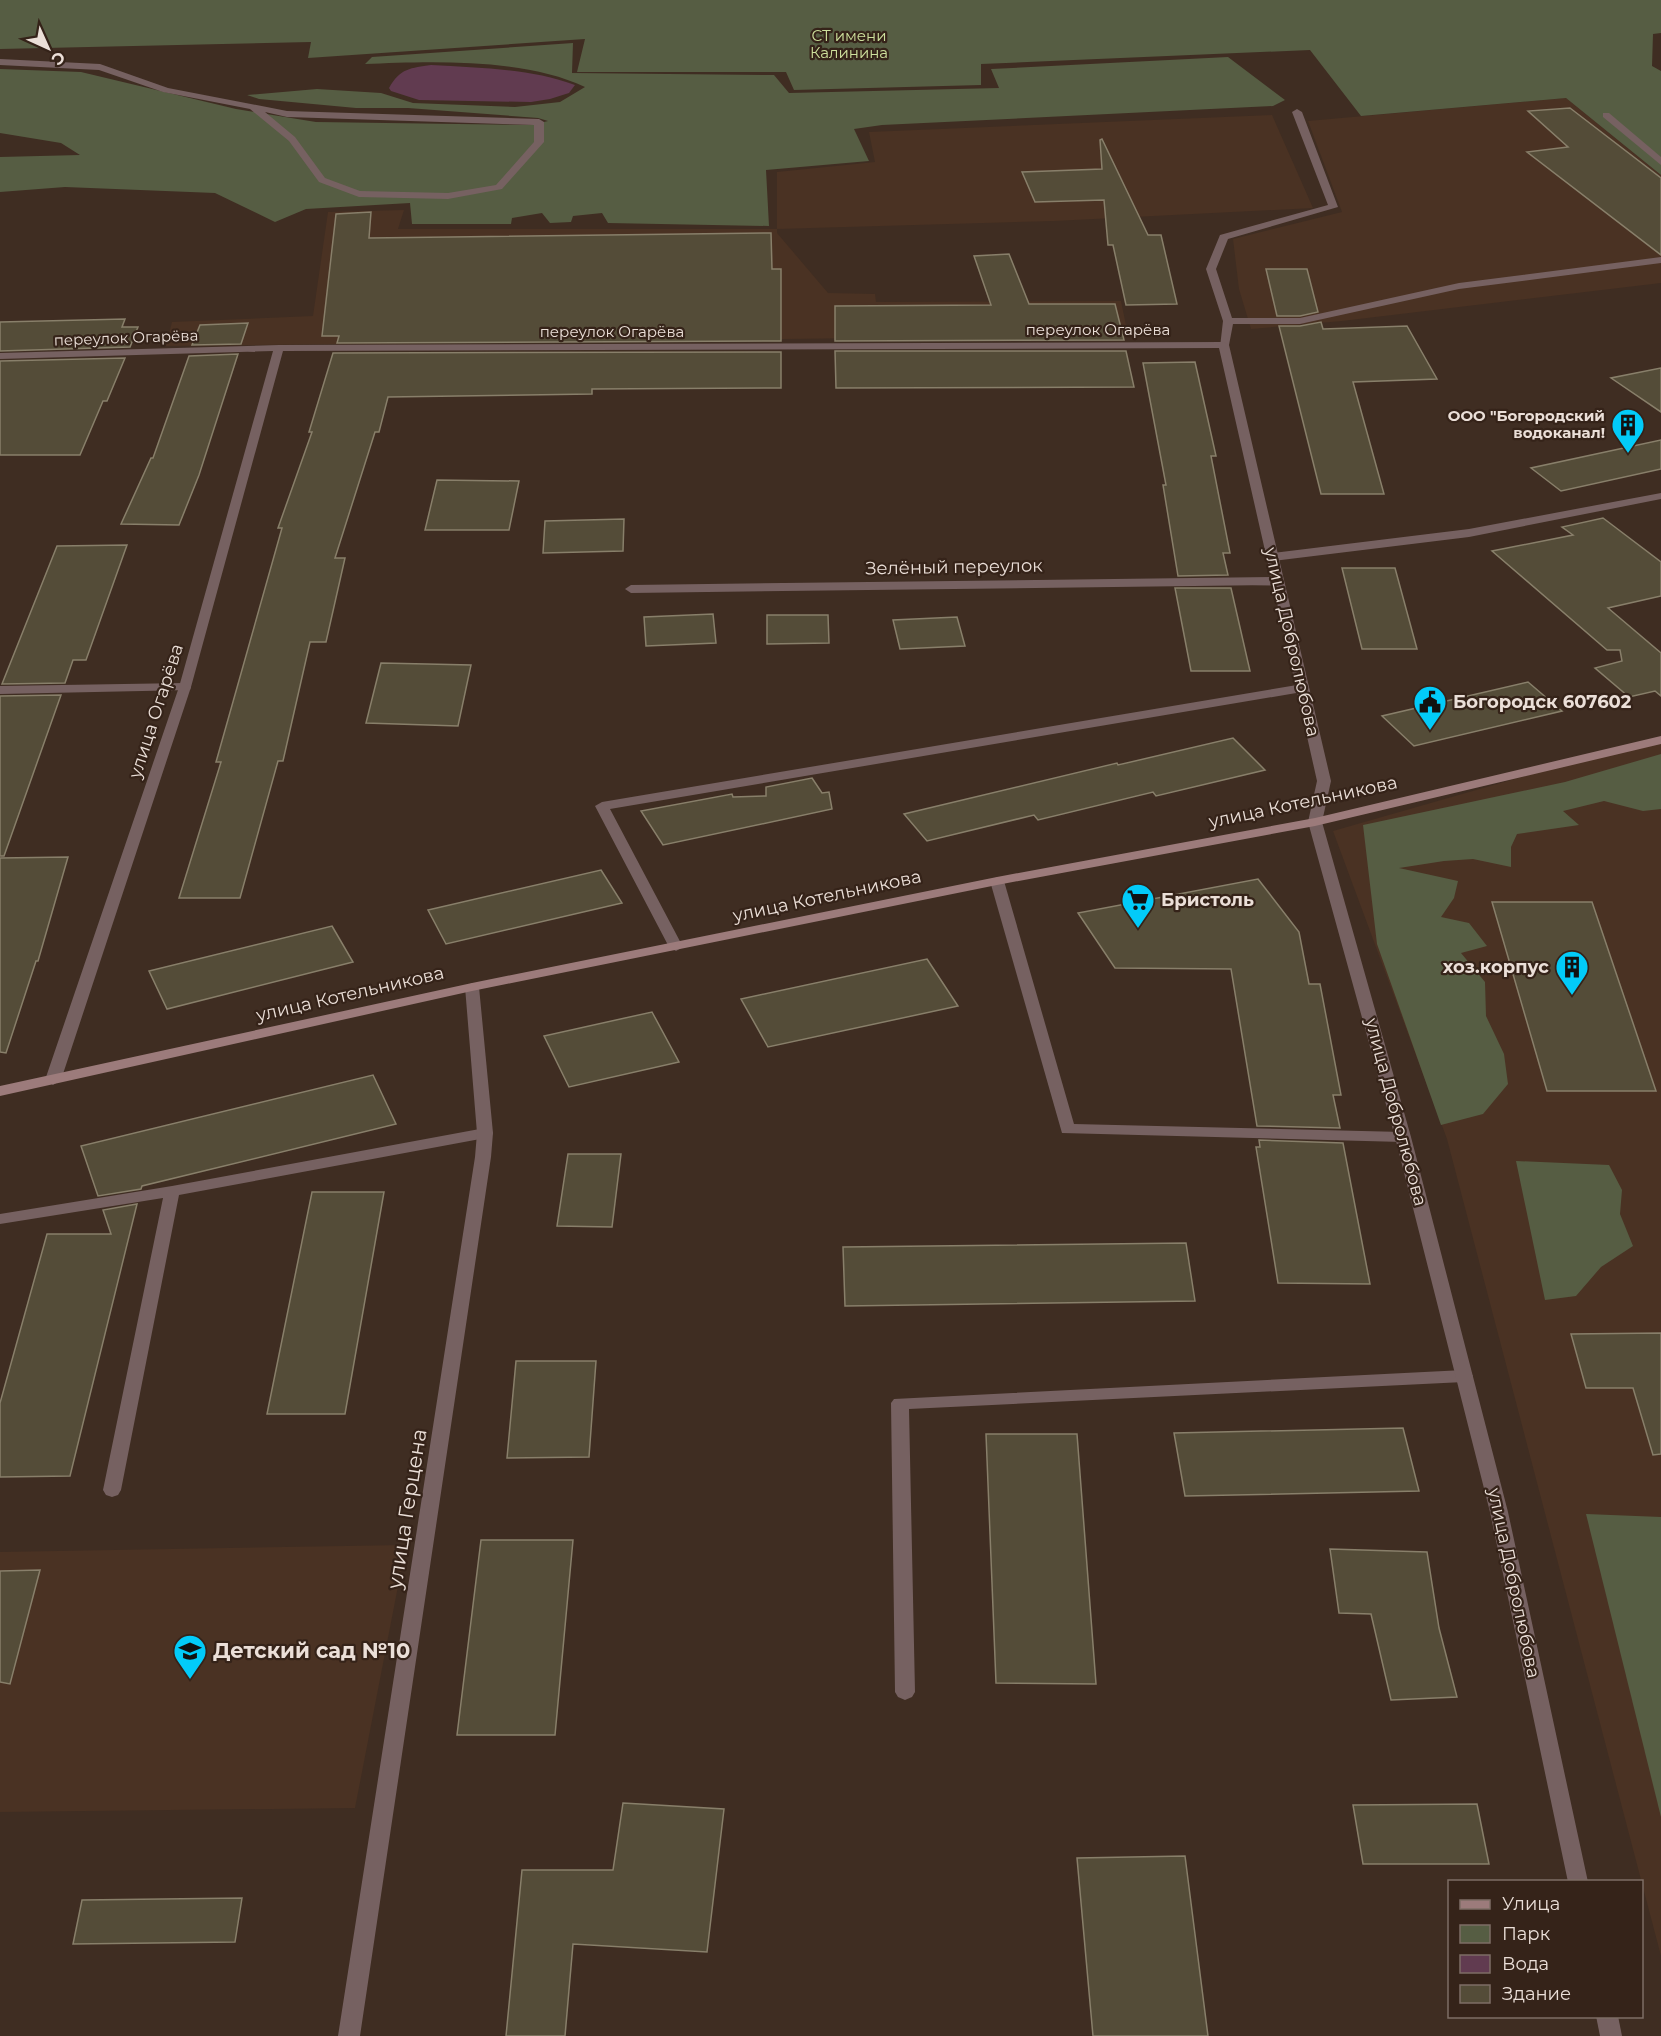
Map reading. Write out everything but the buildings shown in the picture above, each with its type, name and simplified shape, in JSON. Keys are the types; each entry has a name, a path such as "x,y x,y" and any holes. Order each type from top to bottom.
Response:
{"street":[{"path":"0,62 100,67 166,90 253,107 287,114 539,122 539,141 499,187 448,196 360,194 322,180 292,140 253,107"},
{"path":"1224,345 1228,321 1211,269 1224,237 1333,207 1298,112"},
{"path":"1605,115 1661,162"},
{"path":"1228,321 1300,321 1459,286 1661,260"},
{"name":"переулок Огарёва","path":"0,356 279,348 1224,345"},
{"name":"улица Добролюбова","path":"1224,345 1324,781 1315,822 1403,1137 1499,1512 1578,1880"},
{"name":"улица Огарёва","path":"53,1080 185,687 279,348"},
{"path":"1273,557 1469,533 1661,496"},
{"name":"Зелёный переулок","path":"631,589 1278,580"},
{"path":"0,690 185,687"},
{"path":"676,947 602,806 1303,688"},
{"name":"улица Котельникова","path":"0,1091 472,987 997,881 1315,822 1661,740"},
{"path":"997,881 1068,1129 1403,1137"},
{"name":"улица Герцена","path":"349,2036 485,1133 472,987"},
{"path":"0,1219 172,1191 485,1133"},
{"path":"112,1490 172,1191"},
{"path":"905,1692 900,1403 1464,1376"},
{"path":"1607,2018 1611,2036"}],"shaded area":[{"path":"1566,98 1661,175 1661,283 1342,321 1251,329 1239,289 1233,239 1342,212 1308,121"},
{"path":"1272,115 1313,208 1054,221 777,229 777,172 875,162 869,132"},
{"path":"404,210 398,229 777,229 777,233 828,293 875,294 876,302 1121,301 1128,335 166,346 172,322 313,316 328,212"},
{"path":"1661,743 1661,1956 1643,1880 1641,1880 1447,1139 1333,831 1605,753"},
{"name":"Детский сад №10","path":"406,1545 355,1808 0,1812 0,1552"}],"green space":[{"name":"СТ имени Калинина","path":"0,0 1661,0 1661,33 1653,34 1652,66 1661,71 1661,175 1566,98 1361,116 1310,50 981,64 981,85 794,90 786,72 577,72 585,39 308,58 311,42 0,49"},
{"path":"573,43 572,73 774,75 789,93 999,88 991,69 1228,57 1285,100 1273,106 882,125 854,129 869,161 766,170 769,226 608,223 602,213 573,216 571,222 550,223 542,213 512,218 511,224 412,224 410,203 306,209 275,222 215,193 65,187 0,192 0,157 80,155 61,143 0,133 0,69 81,72 236,109 316,122 532,125 548,121 538,118 408,108 356,108 259,99 247,95 317,89 381,93 413,103 515,107 560,102 585,87 535,71 506,66 448,62 365,64 372,57"},
{"path":"1661,754 1661,809 1643,811 1604,801 1563,811 1579,825 1517,834 1511,847 1511,867 1473,859 1399,868 1458,881 1454,898 1441,917 1469,923 1487,946 1461,953 1485,982 1486,1016 1504,1054 1508,1084 1483,1114 1441,1125 1377,944 1363,825 1565,782"},
{"path":"1516,1161 1609,1165 1622,1190 1620,1214 1633,1246 1601,1267 1576,1296 1545,1300"},
{"path":"1586,1514 1661,1517 1661,1817"}],"water":[{"path":"431,65 522,72 575,85 569,93 531,102 419,100 391,91 389,88 397,76 402,73 412,68"}],"place":[{"name":"ООО \"Богородский водоканал!","path":"1628,454"},
{"name":"Богородск 607602","path":"1430,731"},
{"name":"Бристоль","path":"1138,929"},
{"name":"хоз.корпус","path":"1572,996"},
{"name":"Детский сад №10","path":"190,1680"}]}
